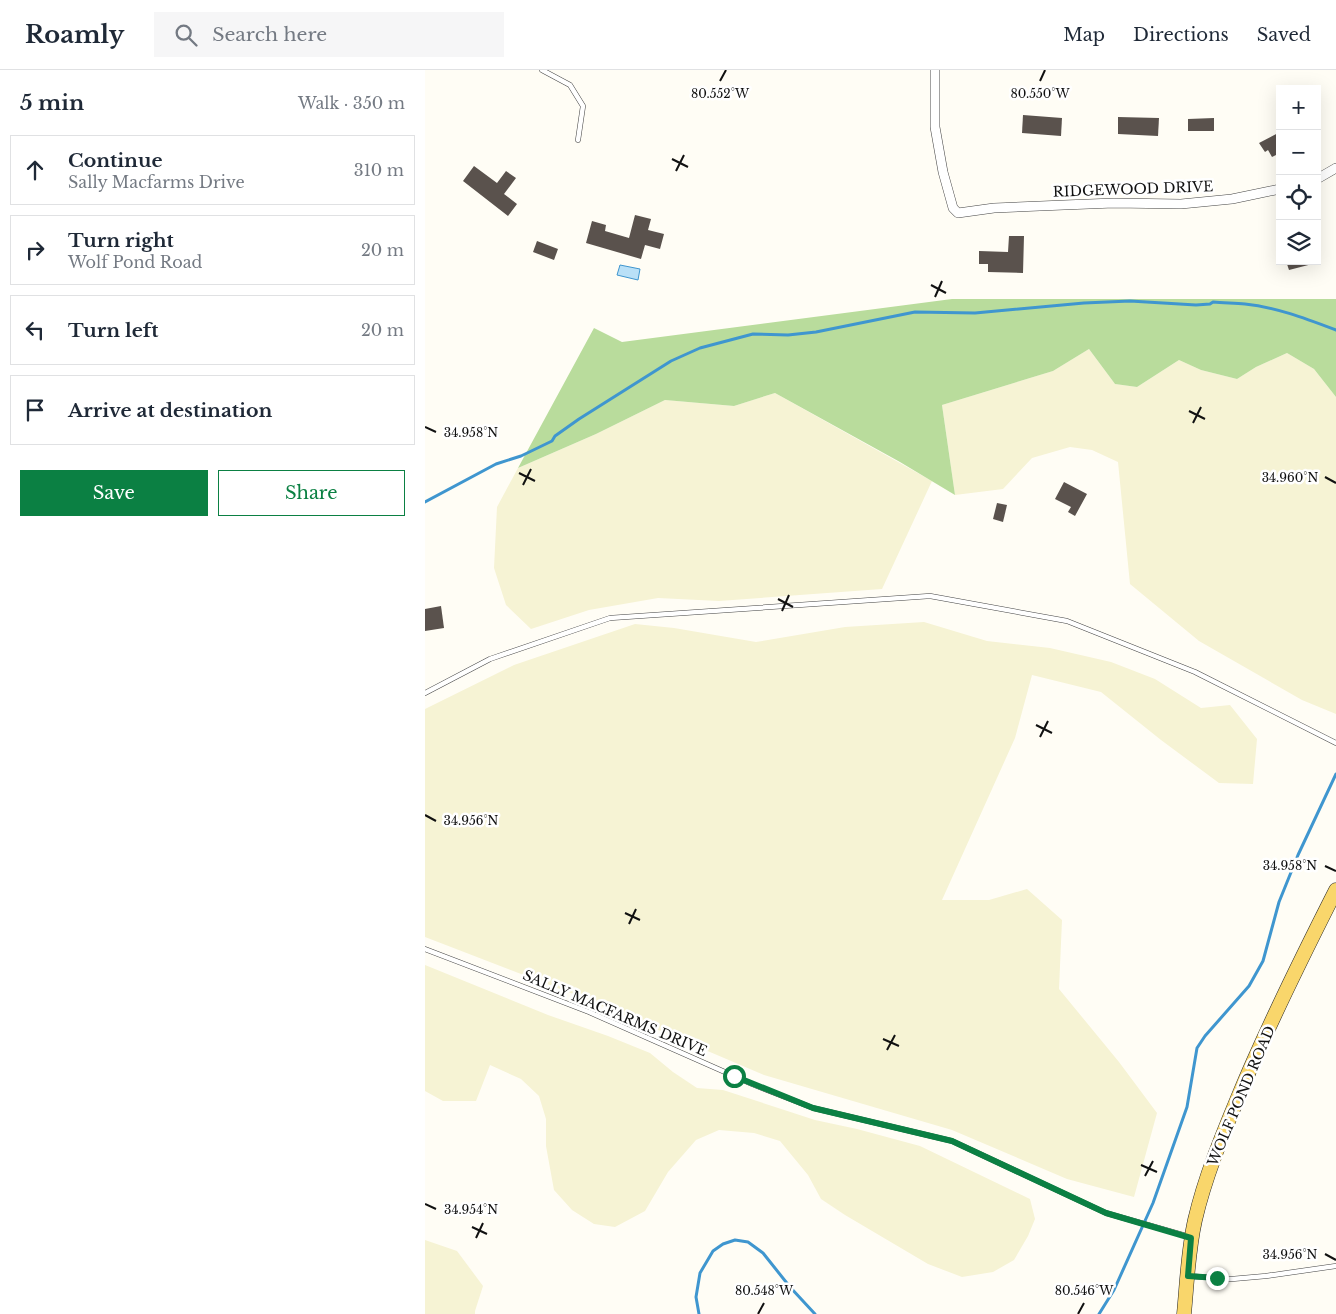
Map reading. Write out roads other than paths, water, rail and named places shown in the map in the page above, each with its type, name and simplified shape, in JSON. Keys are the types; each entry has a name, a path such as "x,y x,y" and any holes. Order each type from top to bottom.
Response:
{"main road":[{"name":"WOLF POND ROAD","path":"1184,1314 1191,1238 1195,1218 1216,1149 1256,1053 1336,890"}],"street":[{"name":"RIDGEWOOD DRIVE","path":"935,70 935,127 943,172 953,208 958,213 994,208 1114,203 1181,204 1232,199 1276,190"},
{"path":"1321,177 1336,168"}],"lane":[{"path":"542,70 570,85 583,106 578,140"},
{"path":"425,693 490,659 610,618 930,596 1067,620 1195,672 1336,743"},
{"name":"SALLY MACFARMS DRIVE","path":"425,949 589,1012 752,1084 813,1108 952,1141 1106,1213 1191,1238"},
{"path":"1188,1276 1232,1279 1336,1266"}],"water":[{"path":"620,265 640,269 638,280 617,275"}],"waterway":[{"path":"425,502 496,464 521,456 552,441 555,436 579,419 671,361 700,348 753,334 788,335 816,332 915,312 975,313 1084,303 1130,301 1196,305 1213,302 1257,306 1291,314 1336,330"},
{"path":"1099,1314 1114,1290 1153,1203 1187,1107 1197,1048 1205,1036 1249,986 1263,961 1279,902 1298,855 1336,774"},
{"path":"699,1314 696,1297 700,1273 713,1251 723,1244 735,1240 748,1242 763,1253 790,1287 815,1314"}]}
